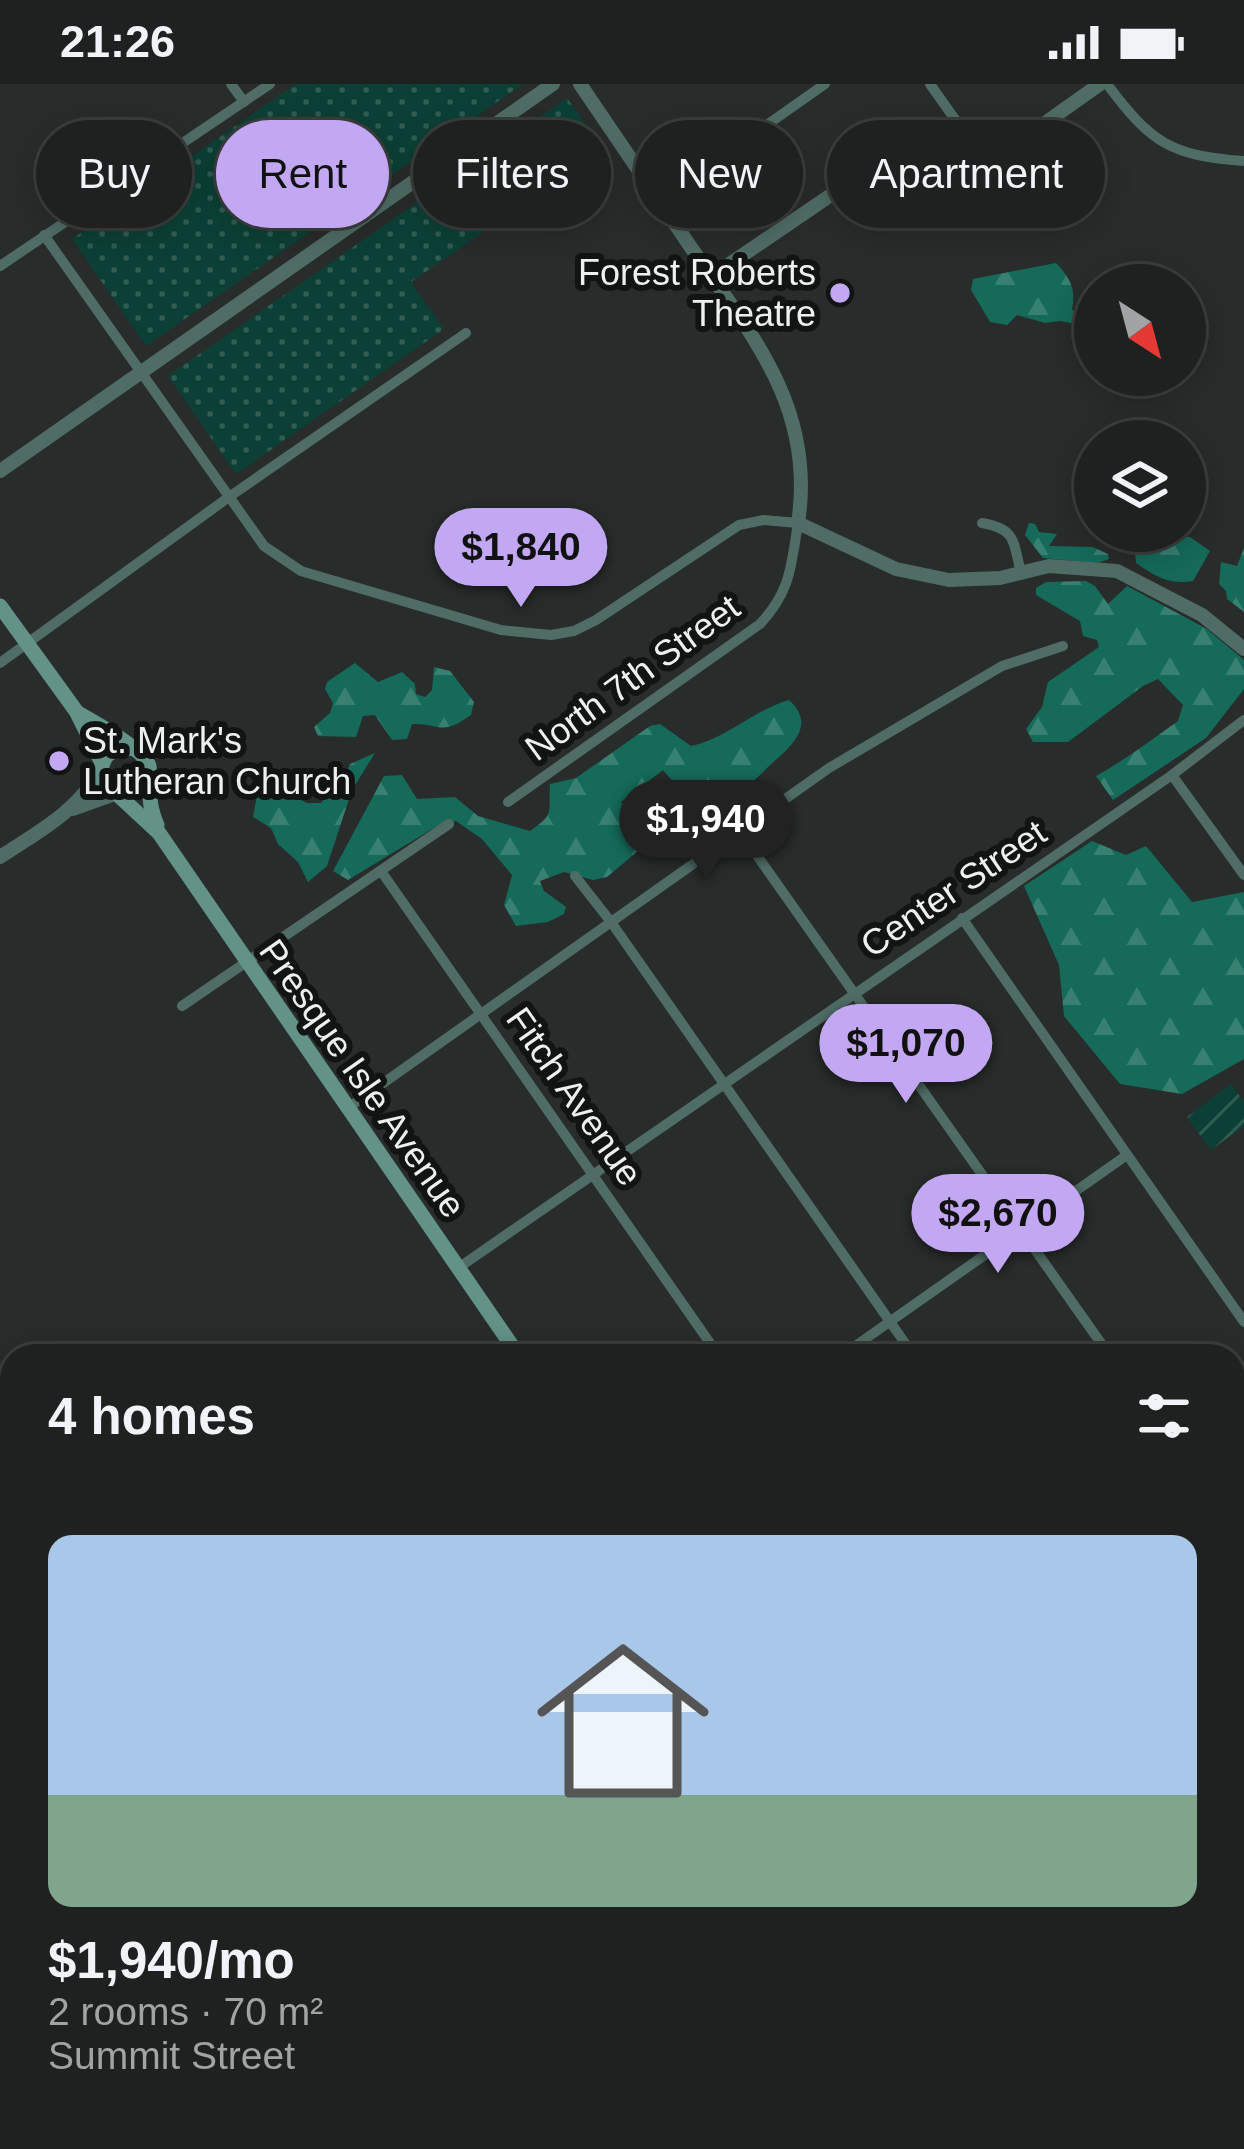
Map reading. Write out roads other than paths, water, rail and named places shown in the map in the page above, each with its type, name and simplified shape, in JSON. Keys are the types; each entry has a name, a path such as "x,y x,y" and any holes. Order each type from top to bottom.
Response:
{"main road":[{"name":"Presque Isle Avenue","path":"0,606 76,711 104,785 159,832 511,1344"},
{"name":"Presque Isle Avenue","path":"76,711 146,760 147,795 159,832"},
{"path":"101,767 114,749 135,749"},
{"path":"117,794 137,793 149,776"}],"street":[{"path":"231,84 244,102"},
{"path":"0,266 270,84"},
{"path":"0,471 553,84"},
{"path":"580,84 635,165"},
{"path":"774,120 825,84"},
{"path":"930,84 955,120"},
{"path":"1051,120 1104,84 1147,132 1165,143 1196,158 1244,161"},
{"path":"712,276 827,198"},
{"path":"678,228 765,353 785,398 798,437 802,494 798,523"},
{"path":"44,235 264,546 301,571 529,635 574,631 739,525 764,520 798,523 909,572 949,580 1065,566 1117,571 1202,615 1244,649"},
{"path":"0,663 466,333"},
{"name":"North 7th Street","path":"508,802 760,624 779,603 790,578 798,523"},
{"path":"982,523 1002,526 1010,534 1021,573"},
{"path":"348,1108 739,830 902,722 1002,666 1063,646"},
{"name":"Center Street","path":"458,1268 1172,775 1244,720"},
{"path":"0,857 63,814 90,787 101,767"},
{"path":"1172,775 1244,874"},
{"path":"63,814 117,794"},
{"path":"182,1006 449,824"},
{"path":"739,830 1101,1344"},
{"name":"Fitch Avenue","path":"382,871 711,1344"},
{"path":"575,877 906,1344"},
{"path":"962,918 1244,1322"},
{"path":"859,1344 1127,1155"}],"place":[{"name":"Forest Roberts Theatre","path":"840,293"},
{"name":"St. Mark's Lutheran Church","path":"59,761"}]}
